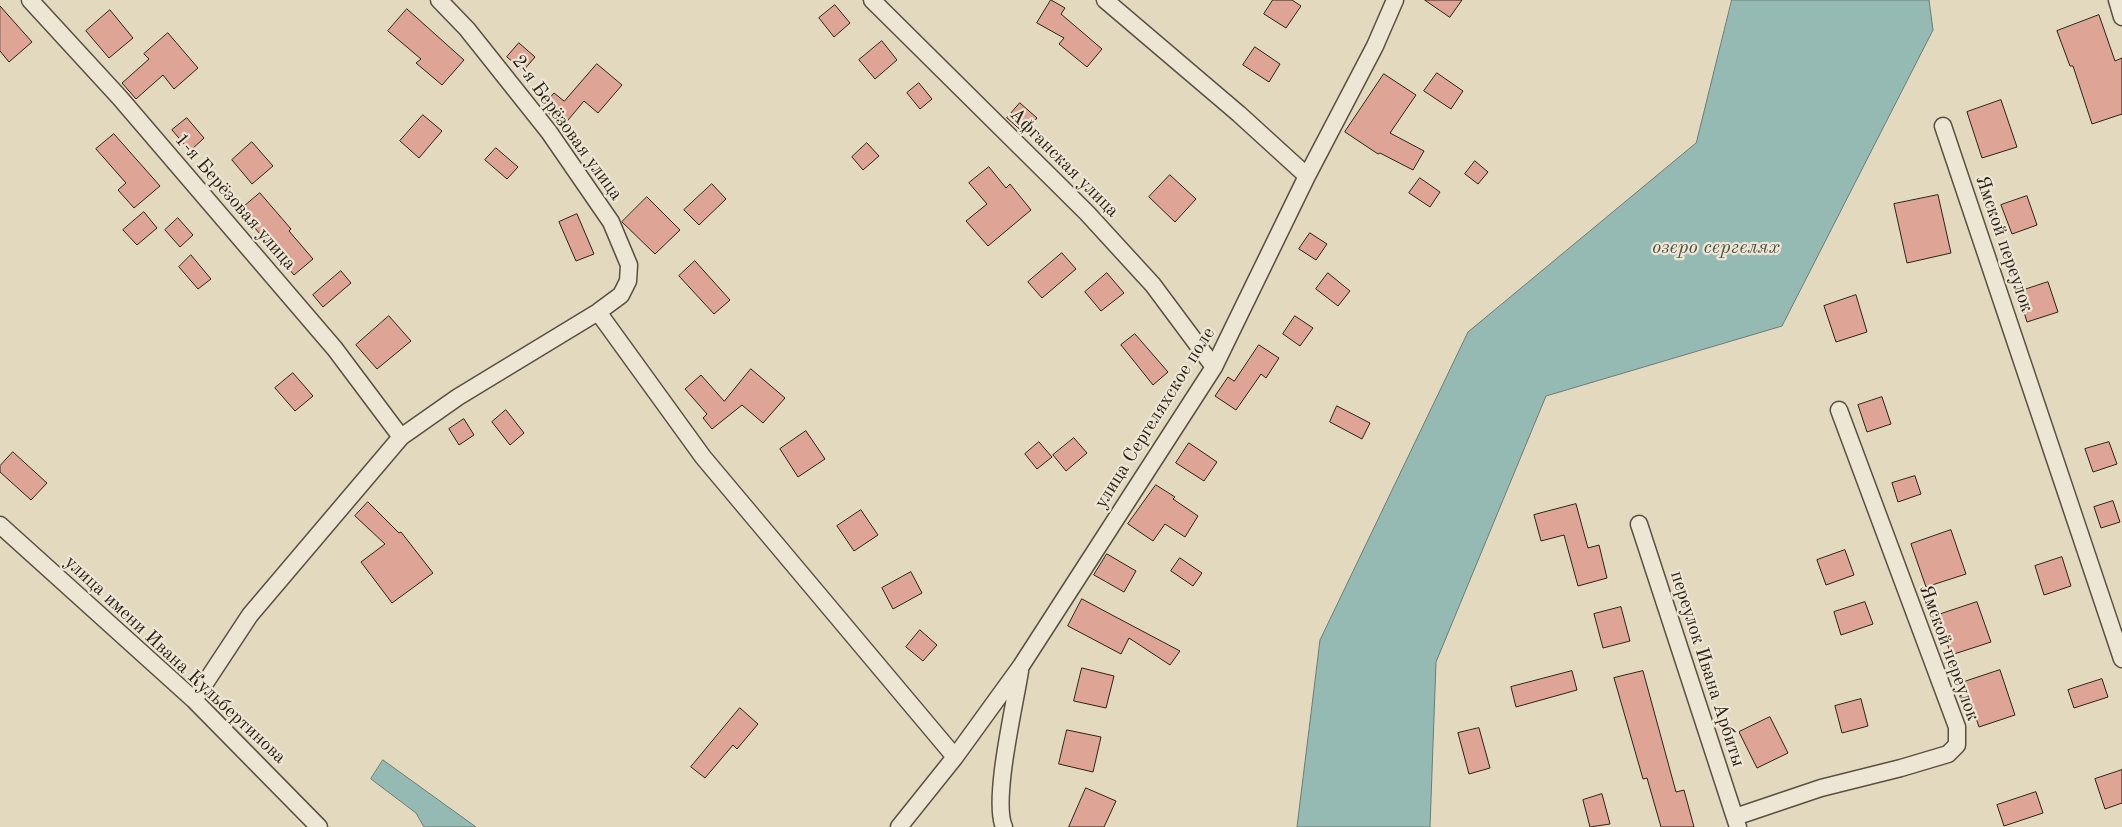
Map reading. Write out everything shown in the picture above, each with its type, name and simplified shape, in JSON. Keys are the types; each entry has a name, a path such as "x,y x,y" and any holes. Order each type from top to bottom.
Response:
{"street":[{"name":"1-я Берёзовая улица","path":"30,0 120,98 329,342 401,437"},
{"name":"2-я Берёзовая улица","path":"439,0 467,29 549,132 611,222 629,265 628,281 621,295 598,312"},
{"name":"Афганская улица","path":"872,0 1087,213 1153,284 1214,368"},
{"path":"1105,0 1307,176"},
{"name":"улица Сергеляхское поле","path":"899,827 955,757 1021,666 1214,368 1395,0"},
{"path":"2117,0 2122,18"},
{"name":"Ямской переулок","path":"1943,126 2122,659"},
{"path":"194,700 250,615 401,437 458,397 598,312 703,457 955,757"},
{"name":"Ямской переулок","path":"1736,822 1821,788 1948,754 1957,745 1957,727 1840,410"},
{"name":"переулок Ивана Арбиты","path":"1639,524 1736,822"},
{"name":"улица имени Ивана Кульбертинова","path":"0,525 194,700 319,827"},
{"path":"1004,827 1000,819 1000,790 1021,666"}],"water":[{"name":"озеро сергелях","path":"1732,0 1929,0 1933,30 1782,326 1546,396 1436,662 1430,827 1297,827 1320,640 1468,332 1696,143"},
{"path":"383,760 476,827 424,827 416,813 371,779"}],"building":[{"path":"1051,0 1065,8 1061,14 1102,49 1087,67 1059,44 1064,38 1037,23"},
{"path":"1273,0 1292,0 1301,6 1286,28 1264,14"},
{"path":"1425,0 1462,0 1450,17"},
{"path":"835,5 850,23 834,37 819,18"},
{"path":"0,6 32,42 9,62 0,51"},
{"path":"407,9 464,60 442,85 416,63 421,59 388,31"},
{"path":"110,10 133,38 109,58 86,31"},
{"path":"2099,15 2115,61 2122,58 2122,114 2092,124 2073,66 2070,66 2057,31"},
{"path":"168,33 198,68 174,89 163,75 136,99 122,83 149,59 144,54"},
{"path":"882,41 897,60 875,79 859,60"},
{"path":"519,43 535,57 523,71 507,57"},
{"path":"1255,47 1280,64 1269,82 1243,65"},
{"path":"597,64 622,85 598,113 584,101 563,126 542,107 554,93 564,101"},
{"path":"1437,73 1463,91 1451,109 1424,91"},
{"path":"1384,74 1416,95 1390,133 1424,151 1413,170 1380,153 1378,154 1345,132"},
{"path":"919,83 932,99 920,109 907,93"},
{"path":"2001,100 2017,147 1982,158 1967,112"},
{"path":"1020,103 1037,118 1024,133 1007,118"},
{"path":"423,115 442,131 419,158 400,141"},
{"path":"187,118 204,138 190,151 172,130"},
{"path":"114,134 160,186 134,208 118,190 126,183 96,149"},
{"path":"252,142 273,166 252,184 232,160"},
{"path":"867,143 879,156 863,170 852,157"},
{"path":"496,148 518,167 507,179 485,160"},
{"path":"1475,161 1488,172 1478,184 1465,174"},
{"path":"989,167 1006,188 1010,184 1031,210 988,246 966,221 987,204 969,183"},
{"path":"1170,175 1196,199 1175,222 1149,197"},
{"path":"1420,178 1440,192 1430,207 1409,193"},
{"path":"712,184 726,199 699,225 684,210"},
{"path":"260,193 291,229 289,231 313,259 294,275 240,210"},
{"path":"1938,195 1951,253 1907,263 1894,204"},
{"path":"2027,196 2037,225 2012,234 2001,205"},
{"path":"647,197 680,230 655,254 622,222"},
{"path":"144,212 157,228 137,245 123,230"},
{"path":"577,214 594,254 576,261 559,222"},
{"path":"178,218 193,235 180,247 165,230"},
{"path":"1310,233 1327,244 1316,260 1299,249"},
{"path":"1062,253 1076,269 1042,298 1028,282"},
{"path":"191,255 211,279 198,289 179,267"},
{"path":"695,261 730,300 714,314 679,276"},
{"path":"341,271 351,283 323,307 313,295"},
{"path":"1107,273 1124,293 1101,311 1085,292"},
{"path":"1328,273 1350,291 1338,306 1316,289"},
{"path":"2048,282 2058,312 2027,322 2018,292"},
{"path":"1856,295 1867,332 1836,342 1824,306"},
{"path":"389,316 411,341 377,369 356,345"},
{"path":"1295,316 1313,328 1300,346 1283,334"},
{"path":"1135,334 1168,372 1153,385 1121,345"},
{"path":"1259,345 1279,358 1266,378 1261,374 1236,410 1215,396 1228,377 1234,381"},
{"path":"751,369 785,398 763,423 742,405 712,429 703,418 707,414 685,389 701,375 724,401"},
{"path":"293,373 313,396 295,411 275,388"},
{"path":"1882,397 1891,424 1867,432 1858,405"},
{"path":"1337,406 1370,423 1362,439 1330,422"},
{"path":"506,410 524,433 510,445 492,422"},
{"path":"464,419 474,435 459,445 449,429"},
{"path":"806,431 825,459 798,477 780,449"},
{"path":"1074,438 1087,453 1066,471 1053,455"},
{"path":"1039,442 1052,457 1037,469 1025,454"},
{"path":"2109,442 2117,464 2093,472 2085,449"},
{"path":"1189,443 1217,462 1204,481 1176,463"},
{"path":"13,452 47,483 31,500 0,472 0,466"},
{"path":"1915,476 1921,494 1898,502 1892,483"},
{"path":"1156,485 1175,497 1173,499 1198,516 1185,537 1165,524 1153,541 1128,524"},
{"path":"2113,501 2120,522 2101,528 2094,507"},
{"path":"368,502 399,533 401,532 433,573 392,603 361,562 385,544 355,516"},
{"path":"1576,504 1588,548 1599,545 1607,578 1578,586 1564,535 1541,541 1534,515"},
{"path":"861,510 878,535 854,551 837,526"},
{"path":"1951,530 1966,574 1926,587 1911,544"},
{"path":"1845,550 1854,575 1826,585 1817,560"},
{"path":"1107,554 1136,571 1124,592 1094,575"},
{"path":"2062,557 2071,586 2044,595 2035,566"},
{"path":"1180,558 1202,573 1193,586 1171,571"},
{"path":"911,572 922,593 893,609 882,588"},
{"path":"1082,599 1180,651 1170,665 1129,638 1121,654 1068,626"},
{"path":"1865,602 1873,624 1841,635 1834,612"},
{"path":"1977,602 1991,642 1951,655 1938,615"},
{"path":"1621,607 1630,641 1603,648 1594,614"},
{"path":"920,630 937,645 923,661 906,647"},
{"path":"1082,668 1114,676 1106,708 1074,701"},
{"path":"2000,670 2015,715 1979,727 1964,682"},
{"path":"1572,671 1577,690 1516,707 1511,687"},
{"path":"1643,671 1676,792 1684,790 1694,827 1661,827 1647,778 1643,779 1614,678"},
{"path":"2102,679 2108,697 2074,708 2068,690"},
{"path":"1861,699 1868,726 1842,733 1835,706"},
{"path":"740,708 758,724 737,749 733,745 705,778 691,767"},
{"path":"1770,717 1788,753 1757,768 1739,732"},
{"path":"1479,728 1490,768 1469,774 1458,733"},
{"path":"1067,730 1101,737 1093,772 1059,764"},
{"path":"2122,770 2122,803 2105,809 2095,779"},
{"path":"1086,788 1116,801 1104,827 1069,827"},
{"path":"2036,792 2043,813 2004,826 1997,805"},
{"path":"1602,794 1610,824 1590,827 1583,800"}]}
